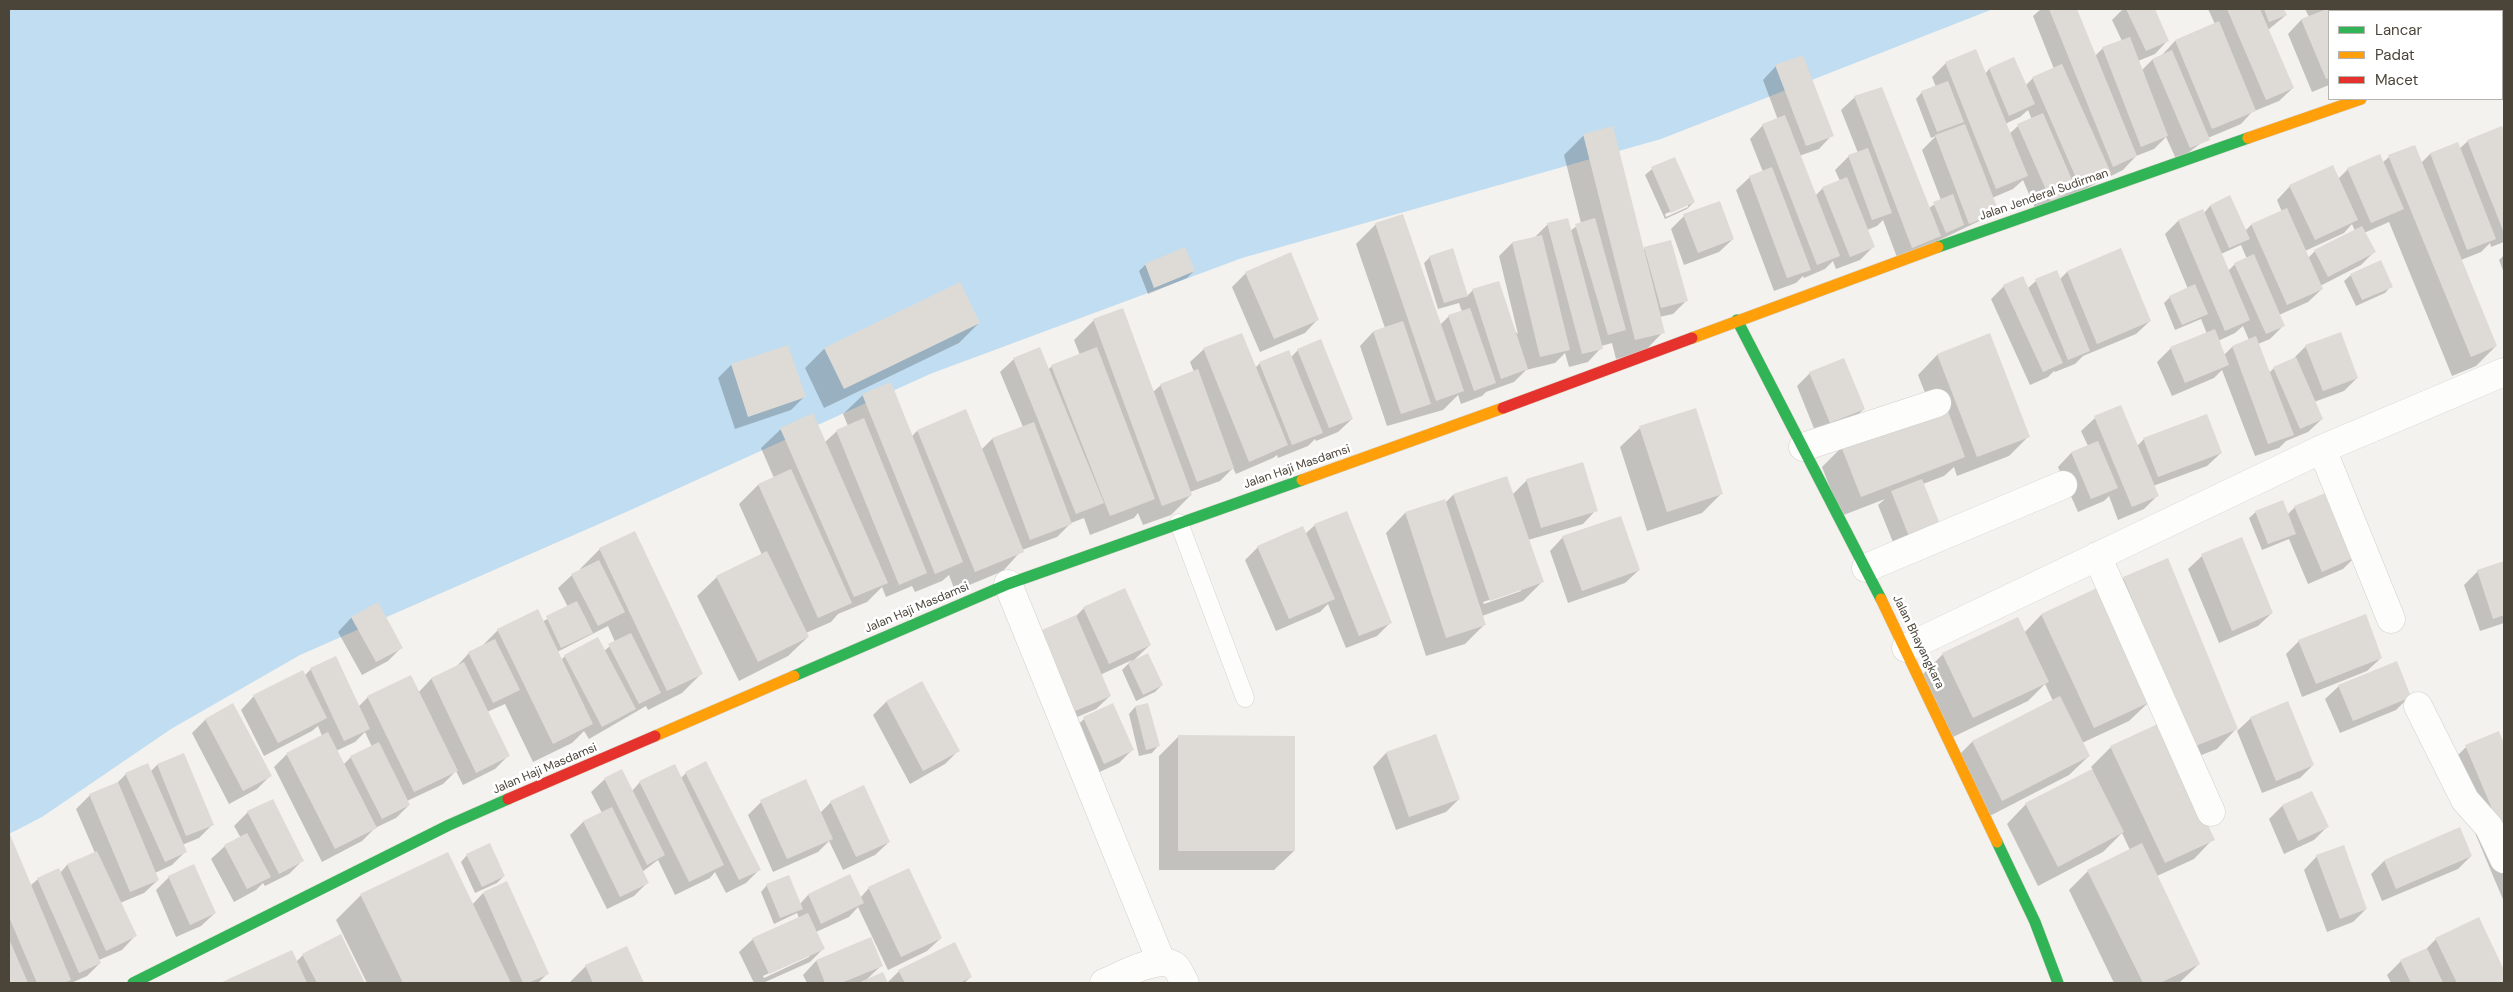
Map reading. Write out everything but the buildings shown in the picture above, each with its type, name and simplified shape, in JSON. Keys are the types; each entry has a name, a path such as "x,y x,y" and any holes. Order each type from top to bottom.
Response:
{"main road":[{"name":"Jalan Jenderal Sudirman","path":"1738,320 2358,100"},
{"name":"Jalan Bhayangkara","path":"1738,320 1906,648 2035,922 2058,983"},
{"name":"Jalan Haji Masdamsi","path":"133,983 449,825 1008,584 1394,448 1738,320"}],"street":[{"path":"1906,648 2322,449 2504,372"},
{"path":"1803,447 1937,404"},
{"path":"2322,449 2392,619"},
{"path":"1866,568 2063,485"},
{"path":"2097,556 2211,812"},
{"path":"1008,584 1161,961"},
{"path":"2418,706 2465,800 2489,827 2504,859"},
{"path":"1104,983 1161,961 1175,966 1185,983"}],"lane":[{"path":"1179,523 1245,698"}],"water":[{"path":"9,9 1993,9 1661,139 1242,258 930,374 624,513 300,655 171,729 42,817 9,834"}],"traffic: fast":[{"path":"1938,247 2248,138"},
{"path":"1737,320 1881,599"},
{"path":"794,676 1008,584 1302,480"},
{"path":"133,983 449,825 508,799"},
{"path":"1997,842 2035,922 2058,983"}],"traffic: slow":[{"path":"2248,138 2358,100"},
{"path":"1692,338 1938,247"},
{"path":"1302,480 1503,408"},
{"path":"1881,599 1997,842"},
{"path":"655,736 794,676"}],"traffic: jam":[{"path":"1503,408 1692,338"},
{"path":"508,799 655,736"}]}
